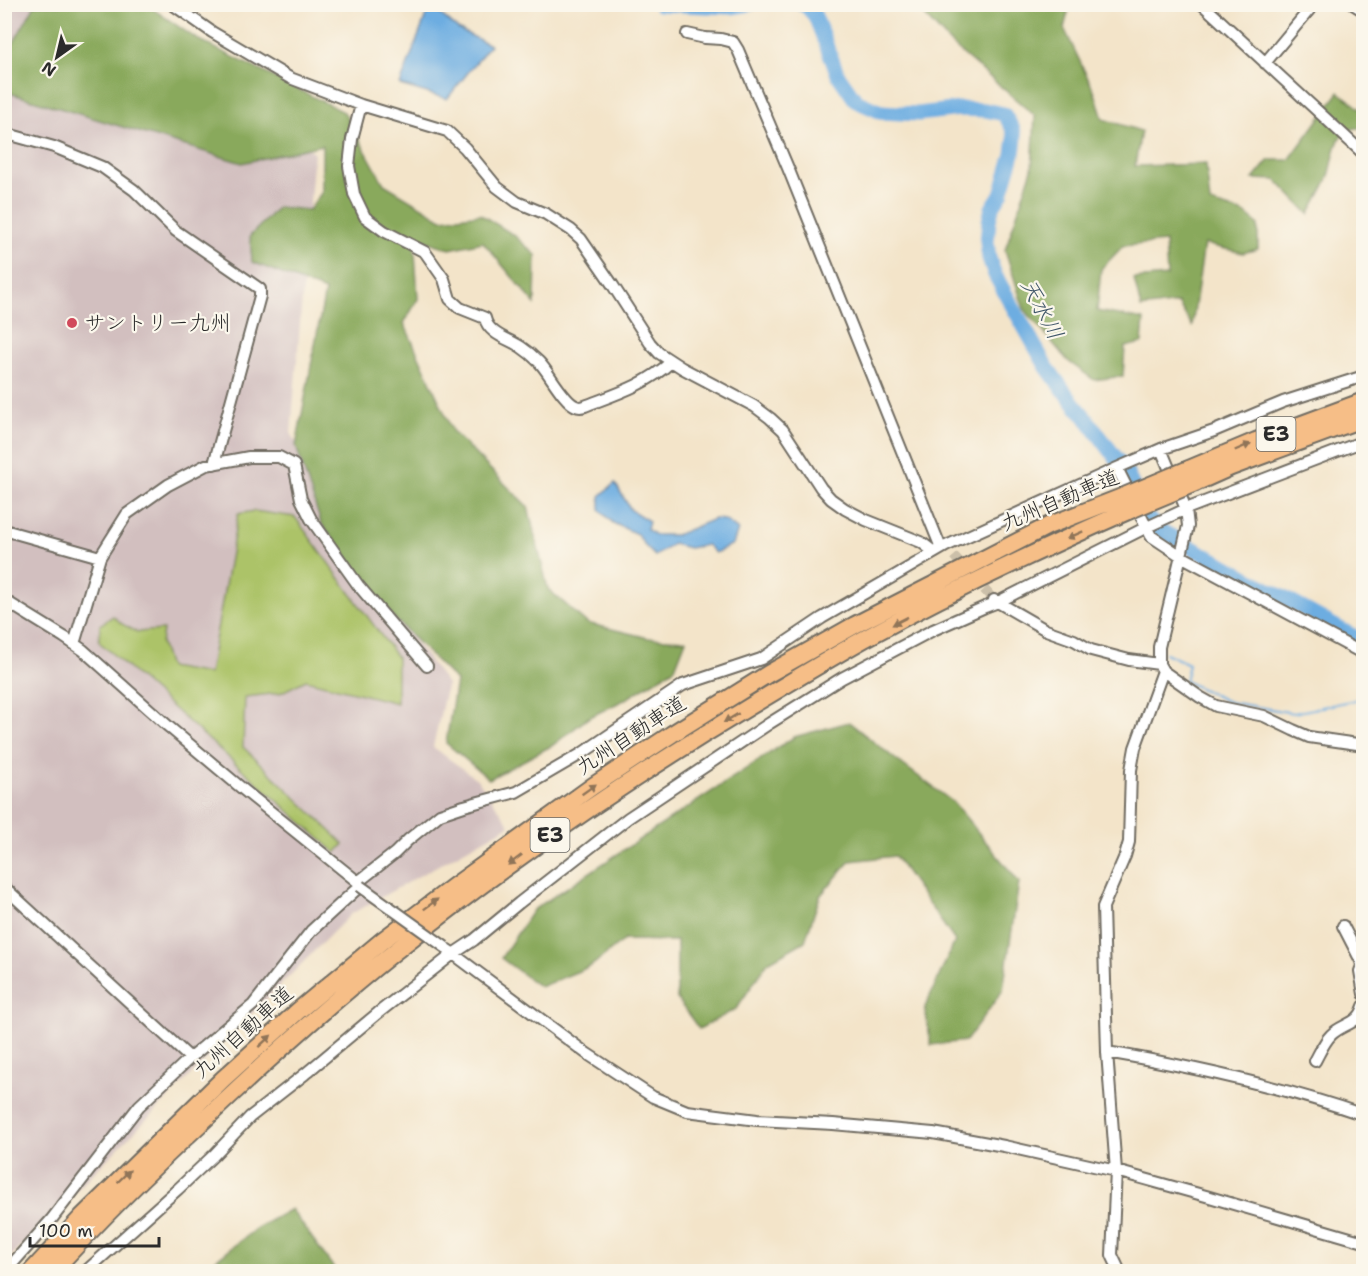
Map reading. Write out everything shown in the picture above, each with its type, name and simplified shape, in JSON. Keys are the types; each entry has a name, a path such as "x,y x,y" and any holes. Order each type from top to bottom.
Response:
{"highway":[{"name":"九州自動車道","path":"52,1272 156,1165 309,1023 393,953 602,799 681,747 864,639 1027,557 1125,504 1192,476 1256,441 1364,401"},
{"name":"九州自動車道","path":"1192,476 1231,467 1364,418"},
{"name":"九州自動車道","path":"31,1272 82,1217 223,1079 298,1011 383,940 593,786 768,674 855,624 1050,525 1125,504"},
{"path":"24,1272 82,1217"}],"street":[{"path":"172,4 212,32 290,78 362,105 447,130 497,187 517,202 546,214 571,230 580,239 659,354 754,406 783,430 821,488 831,499 866,520 954,556"},
{"path":"1202,4 1364,154"},
{"path":"1265,63 1314,4"},
{"path":"1353,4 1364,11"},
{"path":"687,34 733,42 738,50 788,168 940,549"},
{"path":"362,105 352,139 349,166 354,194 365,217 384,231 425,252 444,279 450,299 460,308 485,318 490,329 522,347 534,357 566,399 577,407 585,406 638,385 660,372 670,362"},
{"path":"4,133 54,147 102,167 134,190 176,231 260,289 214,464"},
{"path":"5,1272 51,1220 139,1106 190,1058 253,1005 311,931 359,884 440,814 516,792 581,754 683,685 761,659 822,618 940,549 1161,449 1214,431 1283,402 1363,378"},
{"path":"85,1272 192,1175 250,1117 449,950 474,940 628,818 779,718 852,672 1146,526 1186,508 1364,441"},
{"path":"1120,1272 1112,1254 1116,1171 1107,1052 1103,907 1129,842 1131,770 1135,748 1161,667 1159,647 1188,526 1186,508 1161,449"},
{"path":"74,644 100,557 127,514 168,485 206,465 249,457 279,457 294,465 301,499 310,519 358,585 427,666"},
{"path":"1116,468 1151,536 1181,556 1364,654"},
{"path":"4,530 100,557"},
{"path":"4,600 74,644 245,791 359,884 586,1053 653,1097 687,1111 757,1120 933,1133 1004,1146 1116,1171 1364,1242"},
{"path":"995,600 1046,630 1074,640 1091,650 1161,667 1193,693 1216,706 1264,716 1310,737 1364,744"},
{"path":"4,887 190,1058"},
{"path":"1343,926 1363,964 1360,970 1364,994"},
{"path":"1315,1061 1332,1035 1358,1018 1364,1006"},
{"path":"1107,1052 1238,1078 1314,1098 1364,1115"}],"shaded area":[{"path":"5,5 91,5 314,152 291,433 383,599 447,684 433,747 478,780 510,825 351,914 5,1262"}],"green space":[{"path":"35,5 147,5 197,39 344,112 384,184 442,219 480,214 514,235 536,255 535,304 483,242 450,249 414,237 418,299 404,323 453,432 528,507 548,589 587,623 649,638 686,640 675,668 626,699 588,718 553,745 489,779 446,743 456,681 394,618 321,523 296,446 325,291 252,262 250,236 278,207 309,210 322,192 322,145 242,163 6,92 7,54"},
{"path":"915,5 1070,5 1064,28 1095,93 1103,119 1141,131 1135,166 1206,164 1210,203 1244,213 1258,224 1258,249 1243,253 1204,244 1192,326 1178,303 1141,308 1134,279 1167,276 1165,242 1123,246 1101,269 1097,311 1144,320 1142,343 1125,347 1123,376 1094,380 1068,361 1024,309 1005,250 1032,169 1035,116 950,43"},
{"path":"1339,92 1363,111 1363,128 1346,132 1337,143 1329,176 1309,214 1276,180 1253,179 1269,160 1289,160"},
{"path":"254,511 295,517 397,657 397,703 306,680 280,693 245,697 243,747 344,844 336,853 99,642 100,625 113,616 137,632 163,630 161,643 169,667 209,674 238,514"},
{"path":"849,722 954,803 1019,882 1003,990 966,1041 931,1045 925,1007 955,941 895,856 850,861 820,896 805,941 768,962 736,1009 699,1029 677,999 677,941 624,940 591,966 540,987 501,958 533,910 794,737"},
{"path":"291,1209 336,1271 197,1271 205,1268 257,1228"}],"water":[{"path":"430,5 458,29 490,45 447,99 400,85"},
{"path":"615,483 631,510 649,521 647,529 655,535 676,535 714,519 725,520 738,530 733,544 715,553 707,545 689,548 673,544 655,556 637,534 613,523 600,510 600,496"}],"waterway":[{"name":"天水川","path":"659,4 731,7 750,4"},
{"name":"天水川","path":"801,4 815,16 838,75 856,101 881,112 918,114 960,109 985,110 1004,114 1013,129 1015,138 1013,154 1001,194 992,208 989,221 987,242 989,258 995,275 1046,366 1126,471 1147,517 1158,529 1364,642"},
{"path":"1165,653 1189,664 1185,681 1229,702 1294,713 1364,698"}],"tunnel":[{"path":"954,556 992,598"}],"place":[{"name":"サントリー九州","path":"72,323"}]}
